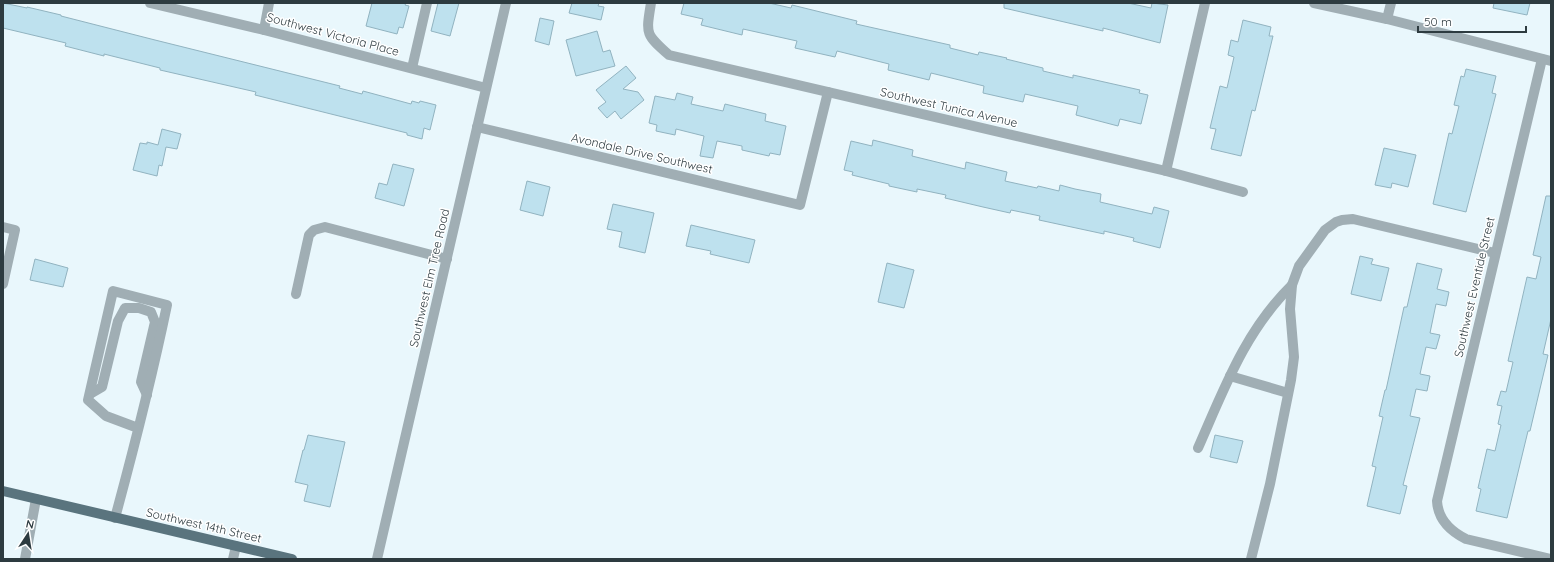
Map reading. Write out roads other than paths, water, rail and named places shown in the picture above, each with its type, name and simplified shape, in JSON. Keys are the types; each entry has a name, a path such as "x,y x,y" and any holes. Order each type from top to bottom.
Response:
{"main road":[{"name":"Southwest 14th Street","path":"3,491 292,559"}],"street":[{"name":"Southwest Victoria Place","path":"150,3 264,30 486,88"},
{"path":"264,30 269,3"},
{"path":"412,68 427,3"},
{"name":"Southwest Elm Tree Road","path":"377,559 506,3"},
{"name":"Southwest Tunica Avenue","path":"651,3 647,28 653,41 669,55 1166,171 1243,192"},
{"path":"1166,171 1205,3"},
{"path":"1314,3 1546,60"},
{"path":"1387,20 1391,3"},
{"name":"Southwest Eventide Street","path":"1546,60 1495,253 1439,494 1438,509 1443,521 1456,534 1466,539 1551,559"},
{"name":"Avondale Drive Southwest","path":"477,127 800,204 828,92"},
{"path":"1251,559 1270,484 1294,357 1290,309 1292,285 1299,266 1325,230 1336,222 1353,219 1495,253"},
{"path":"3,227 15,230 6,257 3,284"},
{"path":"296,294 309,235 314,230 325,227 446,259"},
{"path":"1198,448 1240,355 1276,301 1292,285"},
{"path":"112,517 138,428 147,395 167,305 113,290 88,400 106,416 138,428"},
{"path":"90,394 102,387 118,321 125,308 138,308 151,312 155,322 141,382 147,395"},
{"path":"1230,376 1288,393"},
{"path":"25,559 36,499"},
{"path":"233,559 236,546"}]}
